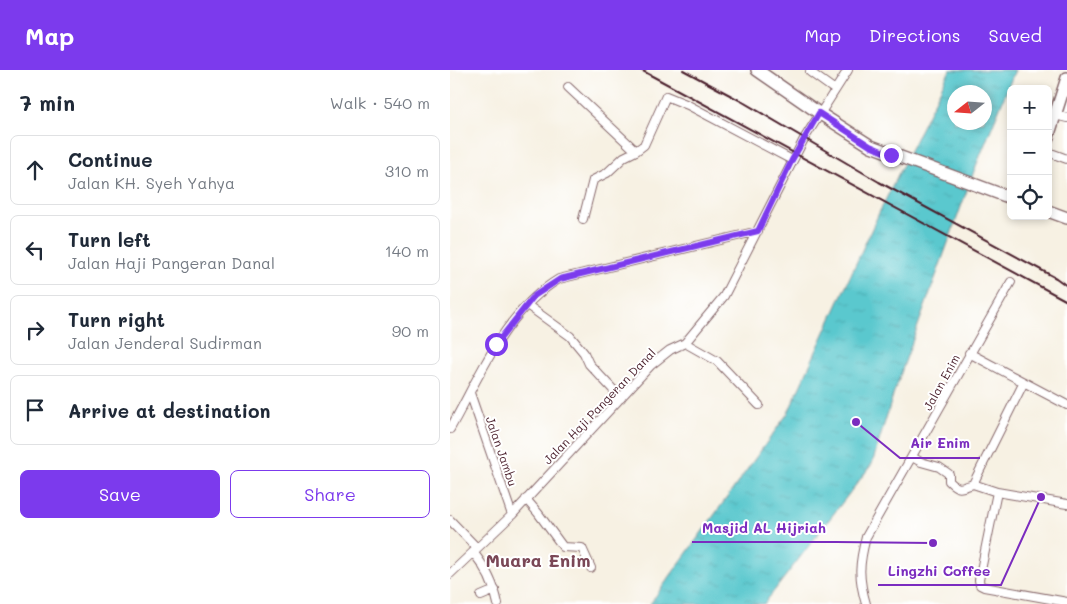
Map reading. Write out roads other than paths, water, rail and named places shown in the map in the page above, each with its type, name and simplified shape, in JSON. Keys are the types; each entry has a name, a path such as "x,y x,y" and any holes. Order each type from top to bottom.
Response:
{"main road":[{"path":"757,70 870,146 1007,197"},
{"path":"1050,130 1067,78"},
{"path":"1052,213 1067,218"}],"street":[{"name":"Jalan Haji Pangeran Danal","path":"450,574 512,516 659,358 685,343 724,296 792,160 819,113 848,70"},
{"path":"810,72 835,90"},
{"path":"568,87 636,151"},
{"path":"583,219 593,180 644,145 666,96 722,122 792,160"},
{"path":"1055,115 1067,118"},
{"path":"1052,153 1067,159"},
{"path":"450,429 496,344 527,305 545,287 560,279 758,231"},
{"name":"Jalan Enim","path":"866,604 860,584 860,560 866,537 1011,282"},
{"path":"527,305 570,336 584,353 589,364 621,398"},
{"path":"685,343 717,361 759,405"},
{"path":"970,353 1067,405"},
{"path":"973,484 1024,382"},
{"name":"Jalan Jambu","path":"470,393 512,516"},
{"path":"912,457 921,462 944,469 949,473 949,481 958,488 973,484 997,492 1067,504"},
{"path":"997,492 979,580 980,585 1067,602"},
{"path":"526,499 538,512 563,548 582,548 591,568"},
{"path":"450,520 475,550 486,568 495,590 498,604"},
{"path":"481,596 495,590"}],"water":[{"path":"950,70 1015,70 1009,85 1007,85 1007,90 992,127 992,85 947,85 947,130 991,130 894,392 872,464 764,604 650,604 788,413 879,213"}],"railway":[{"path":"641,70 1067,301"},
{"path":"683,70 741,101 879,182 1056,278 1067,286"}],"place":[{"name":"Air Enim","path":"856,422"},
{"name":"Lingzhi Coffee","path":"1041,497"},
{"name":"Masjid AL Hijriah","path":"933,543"}],"district":[{"name":"Muara Enim","path":"538,560"}]}
